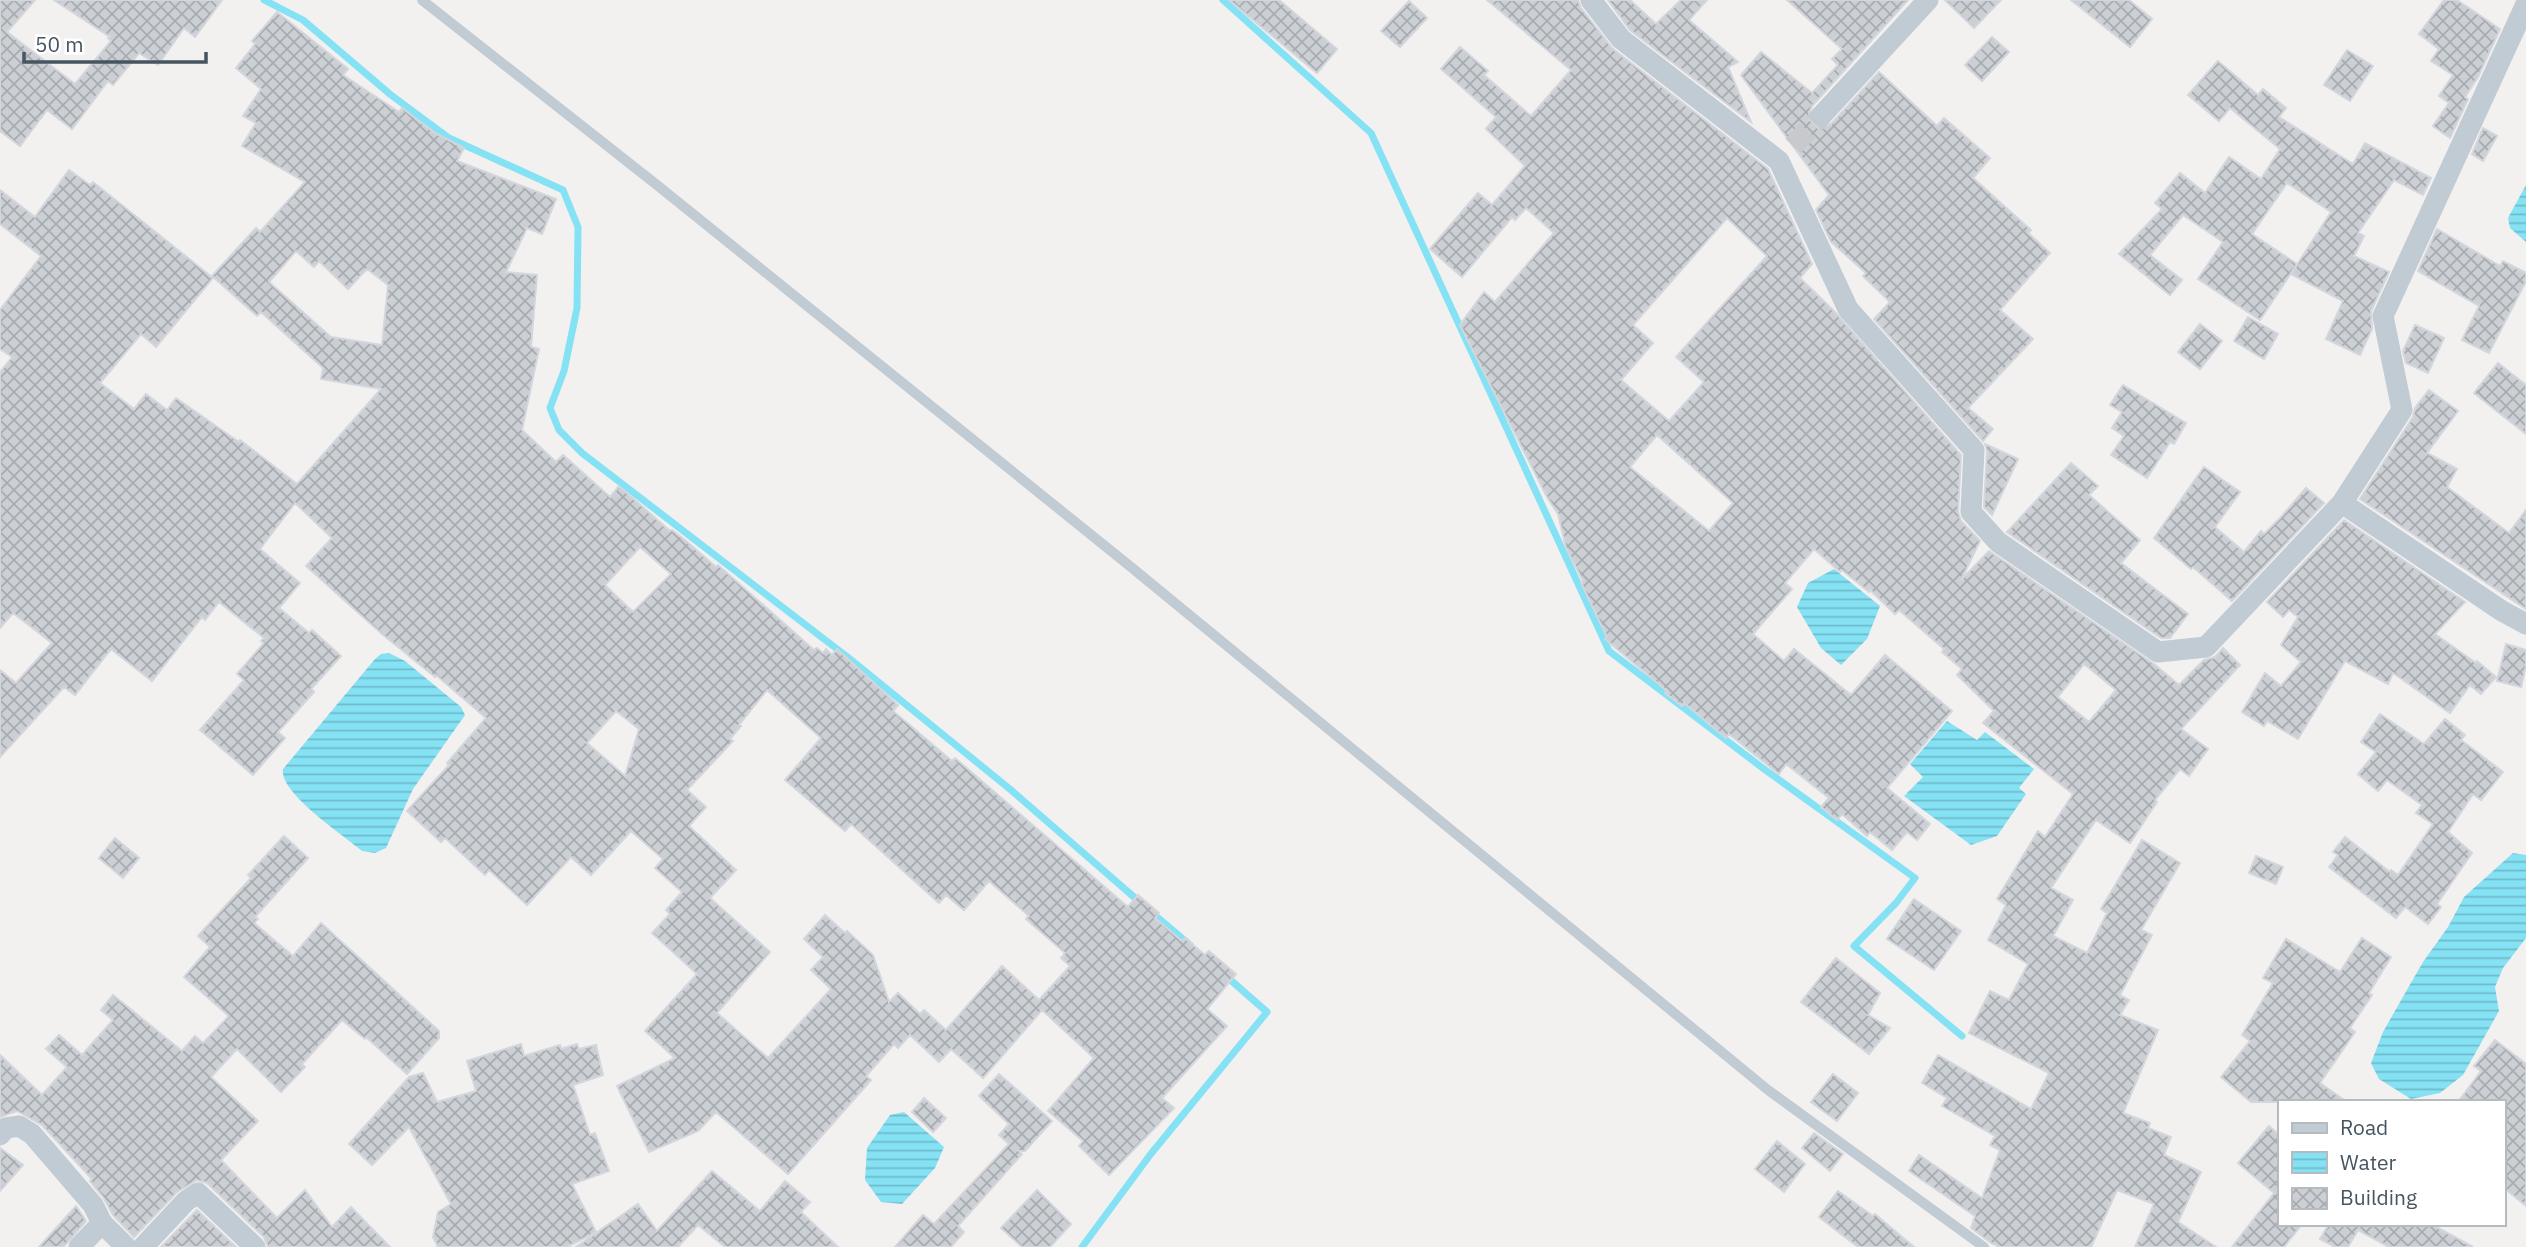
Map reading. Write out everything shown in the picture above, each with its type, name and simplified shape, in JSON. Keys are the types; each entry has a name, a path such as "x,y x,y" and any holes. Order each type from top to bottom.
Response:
{"street":[{"path":"1591,0 1621,39 1786,153 1848,309 1974,450 1971,512 1998,542 2158,652 2206,647 2342,503 2402,410 2383,316 2526,5"},
{"path":"1822,115 1928,0"},
{"path":"2342,503 2502,611 2526,624"},
{"path":"0,1135 6,1129 19,1126 32,1134 93,1205 102,1223 126,1247"},
{"path":"143,1247 186,1201 198,1193 255,1247"},
{"path":"79,1247 102,1223"}],"lane":[{"path":"422,0 657,185 1142,576 1768,1090 1984,1247"}],"water":[{"path":"2526,185 2526,242 2510,228 2508,218"},
{"path":"1834,569 1880,606 1867,639 1841,665 1821,648 1797,607 1808,583"},
{"path":"389,653 405,661 461,707 465,715 413,789 386,848 375,853 362,851 312,811 290,789 283,769 375,659 381,654"},
{"path":"1947,721 1977,740 1985,732 2034,769 2019,788 2026,794 1997,836 1971,845 1904,796 1923,777 1910,764"},
{"path":"2513,853 2526,855 2526,938 2503,968 2495,987 2499,1011 2463,1075 2440,1093 2411,1099 2379,1079 2371,1063 2383,1032 2464,897"},
{"path":"904,1112 944,1147 935,1168 902,1204 881,1202 865,1180 867,1148 890,1115"}],"building":[{"path":"0,0 35,0 7,32 75,84 111,41 108,38 110,37 54,0 222,0 195,37 184,28 158,65 139,53 113,85 108,81 72,129 47,110 20,146 0,131"},
{"path":"1229,0 1279,0 1337,49 1317,73"},
{"path":"1487,0 1578,0 1581,8 1613,49 1768,169 1812,264 1800,278 1834,311 1961,455 1958,512 1961,521 1980,541 1961,580 1989,551 2154,664 2179,685 2204,660 2215,657 2223,648 2240,665 2181,729 2208,749 2189,776 2180,769 2155,800 2157,802 2130,843 2096,820 2051,888 2073,900 2053,936 2087,953 2107,913 2101,909 2142,840 2180,863 2141,930 2152,935 2120,995 2129,1000 2120,1015 2158,1030 2123,1113 2150,1123 2148,1128 2171,1137 2164,1155 2201,1172 2178,1222 2216,1247 2135,1247 2154,1204 2117,1190 2091,1247 2000,1247 1971,1228 1975,1216 1909,1171 1919,1155 1982,1198 2000,1150 1990,1145 1995,1136 1942,1106 1947,1098 1922,1083 1938,1055 2031,1109 2049,1073 1969,1033 1990,991 2009,1000 2028,964 1988,940 2006,905 1997,899 2038,831 2045,837 2073,794 1983,723 1994,711 1957,675 1962,669 1942,652 1944,649 1899,610 1895,614 1870,590 1869,592 1842,570 1840,572 1814,549 1785,583 1792,589 1753,634 1784,661 1794,649 1851,695 1885,655 1952,711 1887,788 1930,824 1917,840 1907,832 1892,850 1870,832 1867,836 1842,814 1837,820 1821,807 1829,798 1786,764 1779,774 1729,734 1726,738 1684,703 1682,706 1665,693 1667,691 1605,639 1607,637 1581,583 1583,581 1566,548 1558,514 1460,325 1484,292 1495,302 1554,233 1526,208 1515,220 1512,217 1462,277 1430,249 1478,193 1492,205 1525,166 1486,129 1496,117 1441,69 1460,47 1488,71 1484,75 1531,116 1571,70","holes":["1727,218 1767,256 1676,357 1704,382 1669,421 1621,380 1653,343 1633,325","1657,435 1733,503 1709,531 1630,467","2084,664 2116,690 2089,722 2058,697"]},
{"path":"1608,0 1630,0 1656,24 1681,0 1707,0 1689,20 1738,62 1728,67 1751,122 1630,30"},
{"path":"1787,0 1908,0 1812,106 1810,120 1818,128 1831,124 1879,72 1937,126 1944,118 1990,158 1973,178 2031,230 2028,233 2050,253 2000,310 2033,339 1968,408 1993,429 1983,441 1874,319 1890,302 1863,276 1866,273 1831,242 1816,210 1829,195 1741,75 1761,52 1812,93 1838,65 1832,59 1842,49"},
{"path":"1945,0 2001,0 1974,28"},
{"path":"2071,0 2129,0 2152,19 2130,47"},
{"path":"2444,0 2457,0 2500,29 2478,77 2465,97 2468,99 2450,138 2433,126 2449,103 2439,96 2453,75 2431,61 2439,49 2419,34"},
{"path":"1409,1 1427,18 1400,47 1381,31"},
{"path":"277,12 348,69 343,75 399,112 402,108 435,133 464,148 457,161 556,199 542,234 527,228 506,272 537,275 531,347 539,349 522,430 556,462 563,455 610,497 619,486 670,531 685,540 716,567 718,565 814,650 817,648 823,653 826,649 832,655 837,649 898,705 893,711 952,761 955,758 1128,907 1138,895 1159,913 1155,918 1182,941 1185,938 1205,955 1209,951 1236,974 1207,1009 1227,1026 1162,1098 1174,1108 1109,1175 1079,1146 1083,1141 1048,1111 1094,1058 1042,1010 983,1078 951,1049 939,1062 910,1035 898,1048 894,1044 866,1076 871,1080 788,1174 716,1112 698,1131 649,1152 617,1086 675,1058 645,1031 697,974 652,933 670,914 666,910 682,892 655,868 663,859 631,831 591,875 571,857 527,905 489,870 485,875 445,838 441,842 407,811 449,765 447,763 486,718 382,634 306,566 332,538 295,503 260,549 300,583 279,608 309,633 312,630 341,656 311,689 314,692 278,732 285,738 253,775 200,730 244,680 237,674 264,643 261,641 264,638 219,602 205,620 202,617 152,681 111,649 75,695 64,687 0,757 0,670 16,683 52,643 13,613 0,628 0,372 12,357 0,349 0,310 41,256 0,224 0,190 35,217 69,170 90,185 93,182 213,278 156,347 141,334 100,383 134,409 146,394 167,410 176,398 239,442 240,440 297,484 381,389 321,379 323,368 261,312 257,316 212,276 256,228 260,232 305,182 242,146 256,123 243,116 261,89 236,68 255,44 252,41","holes":["296,251 314,267 319,261 348,289 367,269 388,285 382,345 331,337 269,282","640,547 671,574 633,612 605,585","767,690 821,738 785,780 845,831 851,824 939,903 946,895 964,910 989,881 1029,916 1026,919 1065,953 1061,958 1070,966 1039,1000 1002,966 946,1030 924,1010 920,1014 898,993 889,1002 873,955 825,915 804,939 823,957 811,970 831,989 768,1058 717,1013 770,952 710,898 736,870 689,826 706,807 687,790 733,741 730,739 741,726 739,725","616,711 639,729 625,776 587,743"]},
{"path":"1992,37 2009,52 1982,81 1965,65"},
{"path":"2347,50 2373,66 2350,101 2324,85"},
{"path":"2218,61 2258,95 2263,89 2286,108 2279,117 2353,164 2365,143 2431,178 2423,195 2394,180 2358,233 2364,236 2354,256 2389,272 2371,311 2372,329 2360,355 2326,339 2343,301 2291,274 2331,212 2287,183 2252,234 2297,264 2260,320 2198,279 2223,242 2183,215 2150,255 2182,280 2170,295 2119,254 2162,209 2155,203 2180,173 2205,193 2229,157 2261,179 2280,149 2230,108 2219,121 2188,95"},
{"path":"2483,128 2497,136 2483,161 2472,154"},
{"path":"2437,229 2500,266 2503,261 2526,273 2526,281 2489,353 2462,340 2479,306 2418,271"},
{"path":"2248,317 2278,334 2264,359 2234,341"},
{"path":"2200,324 2222,341 2200,369 2178,352"},
{"path":"2415,325 2444,338 2428,373 2406,363 2403,351"},
{"path":"2498,363 2526,385 2526,434 2474,393"},
{"path":"2123,385 2186,423 2174,444 2170,442 2147,478 2111,455 2124,436 2112,428 2122,412 2110,405"},
{"path":"2429,390 2458,411 2427,453 2457,469 2447,487 2509,533 2526,510 2526,609 2360,499 2413,417 2415,408"},
{"path":"1985,444 2018,459 1992,515 1984,507 1987,451"},
{"path":"2071,463 2098,486 2089,495 2140,540 2121,563 2188,614 2170,638 2161,638 2007,532"},
{"path":"2204,467 2240,492 2215,527 2244,552 2261,531 2264,534 2306,488 2324,503 2232,601 2154,538"},
{"path":"2344,520 2465,602 2435,634 2476,663 2477,661 2496,677 2481,694 2470,685 2450,713 2393,673 2388,684 2345,661 2298,739 2267,721 2264,726 2242,712 2265,673 2281,686 2301,662 2281,645 2298,617 2289,610 2283,617 2267,602"},
{"path":"2506,644 2526,650 2526,666 2521,687 2497,681"},
{"path":"2380,714 2424,744 2445,719 2465,735 2461,740 2503,772 2481,800 2473,794 2448,832 2472,853 2437,904 2441,907 2428,924 2405,907 2396,918 2329,867 2338,855 2333,852 2345,837 2390,872 2391,870 2398,875 2433,824 2416,813 2422,805 2387,780 2378,791 2358,774 2376,752 2361,742"},
{"path":"284,836 308,858 255,917 258,919 254,923 293,956 321,923 439,1031 439,1038 407,1074 366,1037 365,1039 342,1020 302,1064 305,1067 281,1092 237,1049 211,1077 258,1121 221,1160 277,1218 305,1190 332,1227 351,1207 390,1247 268,1247 264,1237 207,1183 197,1180 177,1192 134,1237 113,1215 90,1181 92,1179 42,1125 17,1111 0,1117 0,1055 42,1095 67,1067 46,1049 59,1035 82,1055 113,1020 101,1010 113,995 182,1051 195,1036 203,1043 229,1016 184,977 210,947 198,936 251,878 248,875"},
{"path":"115,838 139,858 123,878 99,858"},
{"path":"2256,856 2283,867 2276,884 2249,873"},
{"path":"1914,899 1961,931 1934,970 1887,939"},
{"path":"2362,938 2391,957 2369,993 2372,995 2350,1028 2355,1032 2320,1083 2344,1100 2251,1102 2221,1077 2250,1041 2242,1035 2273,983 2263,978 2286,939 2340,972"},
{"path":"1836,958 1880,993 1868,1015 1890,1028 1869,1054 1801,1002"},
{"path":"2495,1040 2526,1064 2526,1206 2505,1189 2505,1100 2459,1100 2481,1071 2474,1066"},
{"path":"521,1044 524,1056 560,1045 561,1049 577,1044 579,1049 596,1045 603,1075 573,1085 590,1135 595,1133 609,1171 572,1184 596,1232 567,1247 438,1247 433,1237 438,1212 451,1204 409,1127 372,1165 349,1144 409,1077 423,1073 437,1102 476,1091 467,1061"},
{"path":"999,1074 1052,1121 1025,1151 1019,1151 1022,1154 958,1226 964,1232 951,1247 895,1247 923,1215 934,1224 1009,1144 999,1135 1009,1124 979,1096"},
{"path":"1833,1074 1858,1093 1837,1121 1811,1102"},
{"path":"924,1098 946,1118 933,1132 912,1112"},
{"path":"2269,1126 2278,1134 2278,1226 2300,1226 2284,1247 2232,1247 2274,1193 2238,1163"},
{"path":"1814,1133 1843,1154 1830,1171 1802,1148"},
{"path":"1777,1141 1805,1164 1784,1192 1755,1169"},
{"path":"0,1148 23,1165 0,1191"},
{"path":"712,1171 760,1211 785,1181 810,1202 801,1212 838,1247 725,1247 698,1225 678,1247 576,1247 638,1204 657,1231"},
{"path":"1037,1190 1071,1224 1050,1247 1022,1247 1001,1228"},
{"path":"1838,1191 1873,1216 1875,1214 1914,1247 1858,1247 1819,1217"},
{"path":"76,1206 86,1221 67,1243 63,1247 39,1247"},
{"path":"197,1210 236,1247 161,1247"},
{"path":"2328,1226 2435,1226 2473,1247 2389,1247 2358,1230 2348,1247 2335,1247 2320,1239"}],"waterway":[{"path":"264,0 303,20 391,95 449,138 563,190 578,227 577,308 564,371 550,408 559,430 582,453 850,659 1011,790 1142,904"},
{"path":"1223,0 1371,133 1609,651 1764,769 1915,878 1896,903 1854,946 1962,1036"},
{"path":"1151,912 1190,945"},
{"path":"1082,1247 1150,1155 1267,1012 1226,976"}],"tunnel":[{"path":"1793,146 1822,115"}]}
